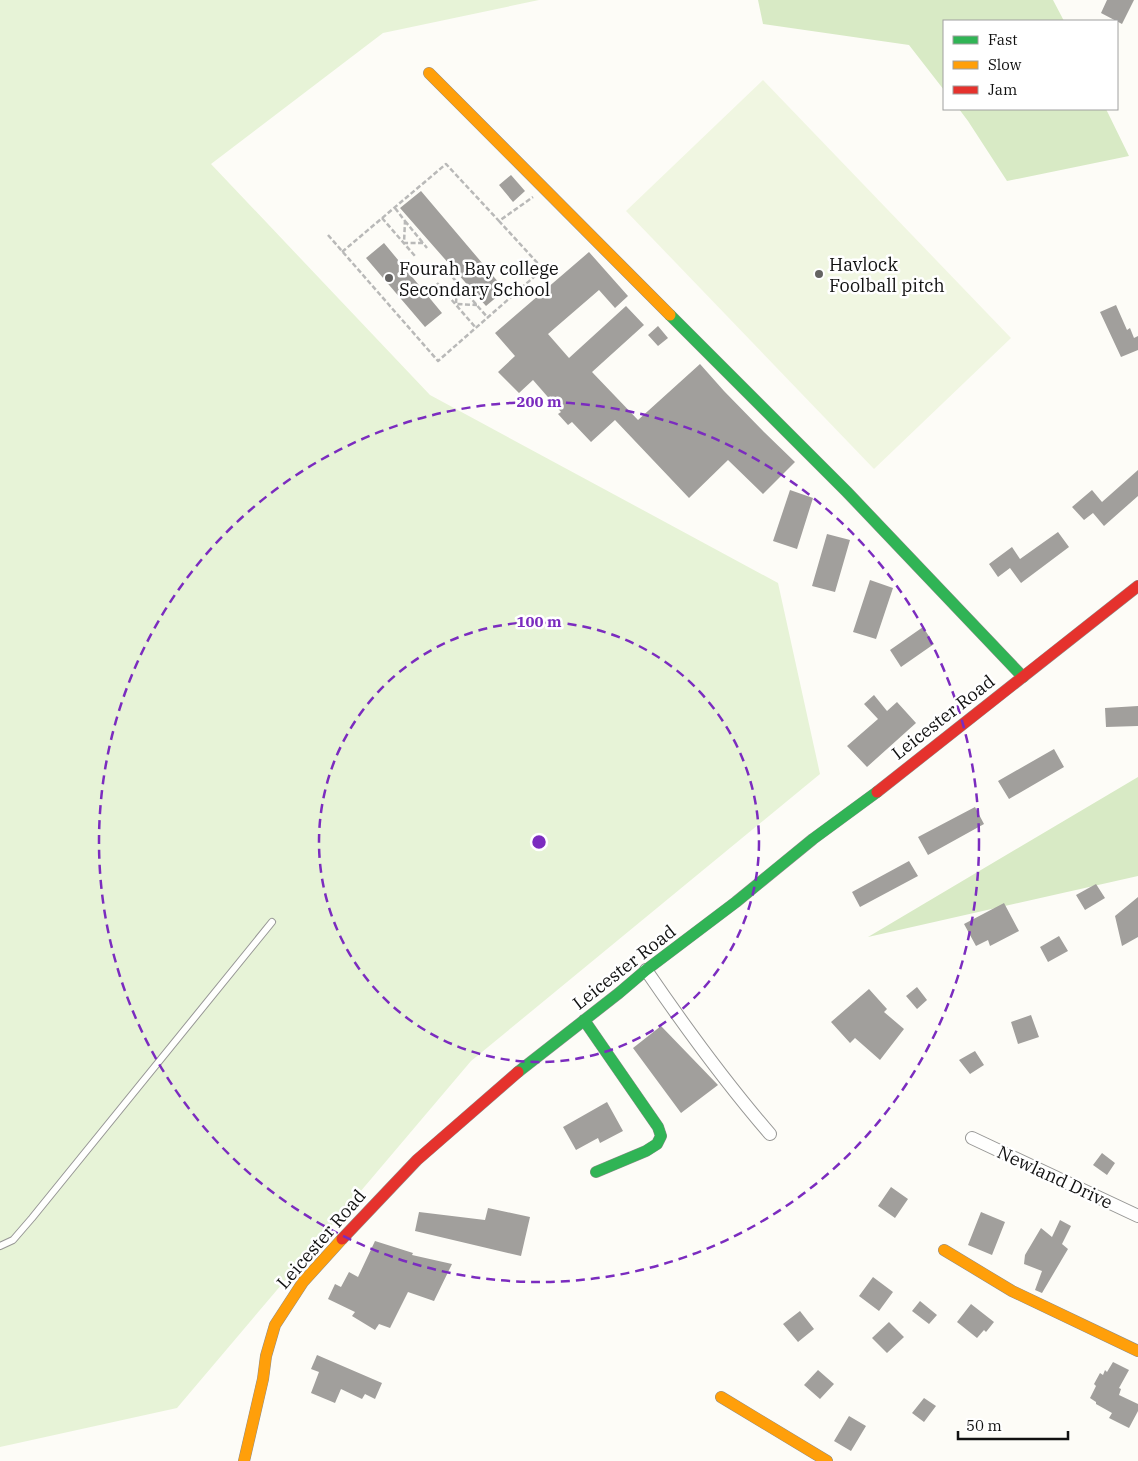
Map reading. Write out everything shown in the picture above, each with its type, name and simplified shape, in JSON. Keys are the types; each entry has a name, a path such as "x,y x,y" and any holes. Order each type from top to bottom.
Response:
{"street":[{"path":"429,73 546,188 847,492 1023,677"},
{"name":"Leicester Road","path":"244,1461 263,1379 266,1356 275,1325 304,1282 364,1214 417,1160 530,1062 1138,586"},
{"path":"646,970 692,1036 770,1134"},
{"path":"584,1020 658,1128 661,1136 657,1144 646,1151 596,1172"},
{"name":"Newland Drive","path":"972,1138 1138,1216"},
{"path":"944,1250 1012,1291 1138,1351"},
{"path":"721,1397 827,1461"}],"lane":[{"path":"0,1246 13,1240 32,1218 272,922"}],"path":[{"path":"328,235 342,252 438,361 543,269 446,164 342,252"},
{"path":"499,221 546,188"},
{"path":"395,208 427,248"},
{"path":"382,218 415,256"},
{"path":"404,243 405,221"},
{"path":"404,243 424,243"},
{"path":"448,272 488,318"},
{"path":"456,304 457,282"},
{"path":"437,283 476,328"},
{"path":"456,304 476,305"}],"green space":[{"path":"0,0 539,0 383,33 211,164 430,395 778,583 820,774 471,1061 177,1408 0,1447"},
{"path":"758,0 1053,0 1063,20 943,20 943,89 909,45 763,24"},
{"name":"Havlock Foolball pitch","path":"763,80 1011,338 874,469 626,211"},
{"path":"960,110 1106,110 1129,156 1007,181"},
{"path":"1138,777 1138,876 868,937"}],"building":[{"path":"1107,0 1134,0 1122,24 1118,20 1101,13"},
{"path":"511,175 525,191 513,202 499,185"},
{"path":"421,191 505,290 486,306 400,208"},
{"path":"384,243 442,313 425,327 366,258"},
{"path":"589,252 628,296 615,308 599,290 548,334 569,358 626,306 644,325 592,372 638,420 700,364 724,391 795,462 763,494 728,460 689,498 615,420 591,442 572,422 568,425 558,414 561,412 533,380 519,393 498,372 515,356 495,333"},
{"path":"1116,305 1127,330 1130,328 1134,338 1138,336 1138,350 1121,357 1100,312"},
{"path":"658,326 668,338 658,346 648,335"},
{"path":"1138,470 1138,496 1104,526 1093,513 1084,520 1072,507 1092,490 1102,502"},
{"path":"790,490 813,498 797,549 773,541"},
{"path":"1058,532 1069,547 1021,583 1010,568 998,577 989,564 1012,547 1020,559"},
{"path":"827,534 850,540 835,592 812,586"},
{"path":"870,580 893,588 876,639 853,632"},
{"path":"923,627 934,644 901,667 890,650"},
{"path":"874,695 887,711 897,702 916,723 867,767 847,746 878,719 864,704"},
{"path":"1138,706 1138,726 1106,727 1105,708"},
{"path":"1054,749 1064,767 1009,799 998,781"},
{"path":"975,807 984,824 928,855 918,837"},
{"path":"909,861 918,876 860,907 852,892"},
{"path":"1096,884 1105,898 1085,910 1076,895"},
{"path":"1138,897 1138,937 1122,946 1115,916"},
{"path":"1004,903 1019,931 990,946 988,940 976,946 964,924"},
{"path":"1059,936 1068,951 1048,962 1040,947"},
{"path":"917,987 927,1000 917,1009 906,996"},
{"path":"869,989 887,1009 884,1012 904,1029 880,1060 855,1038 850,1043 831,1022"},
{"path":"1031,1015 1039,1037 1018,1044 1011,1022"},
{"path":"661,1026 718,1085 681,1113 633,1048"},
{"path":"975,1051 984,1065 970,1074 959,1060"},
{"path":"607,1102 623,1131 600,1143 598,1138 576,1150 563,1127"},
{"path":"1102,1153 1115,1163 1107,1175 1093,1165"},
{"path":"891,1187 908,1199 895,1218 878,1206"},
{"path":"488,1208 530,1217 521,1256 415,1231 419,1212 485,1220"},
{"path":"981,1212 1005,1222 992,1255 968,1245"},
{"path":"1060,1220 1071,1226 1062,1244 1068,1249 1042,1293 1035,1290 1042,1271 1024,1264 1025,1255 1041,1228 1052,1237"},
{"path":"375,1241 413,1253 412,1255 452,1264 434,1301 408,1292 390,1328 379,1324 375,1330 352,1316 355,1312 328,1299 335,1284 341,1287 349,1272 358,1277"},
{"path":"873,1277 893,1292 879,1311 859,1296"},
{"path":"920,1301 937,1315 929,1324 912,1311"},
{"path":"971,1304 994,1322 986,1332 984,1330 977,1338 957,1322"},
{"path":"800,1311 814,1329 798,1342 783,1324"},
{"path":"889,1322 904,1337 887,1353 872,1338"},
{"path":"317,1355 382,1383 375,1399 365,1394 362,1399 341,1389 335,1403 311,1393 319,1372 311,1369"},
{"path":"1113,1362 1129,1370 1119,1388 1121,1389 1119,1395 1138,1404 1138,1411 1129,1428 1109,1418 1112,1413 1096,1404 1090,1398 1100,1373 1103,1375 1105,1370 1107,1372"},
{"path":"818,1370 834,1384 820,1399 804,1385"},
{"path":"924,1398 936,1406 924,1422 912,1413"},
{"path":"849,1416 866,1426 851,1451 834,1441"}],"traffic: fast":[{"path":"670,315 847,492 1023,677"},
{"path":"518,1072 646,970 736,902 813,839 877,792"},
{"path":"584,1020 658,1127 661,1136 657,1144 646,1151 596,1172"}],"traffic: slow":[{"path":"429,73 670,315"},
{"path":"244,1461 263,1379 266,1356 275,1325 303,1282 342,1239"},
{"path":"944,1250 1012,1291 1138,1351"},
{"path":"721,1397 827,1461"}],"traffic: jam":[{"path":"877,792 1138,586"},
{"path":"342,1239 417,1160 518,1072"}],"place":[{"name":"Havlock Foolball pitch","path":"819,274"},
{"name":"Fourah Bay college Secondary School","path":"389,278"}]}
